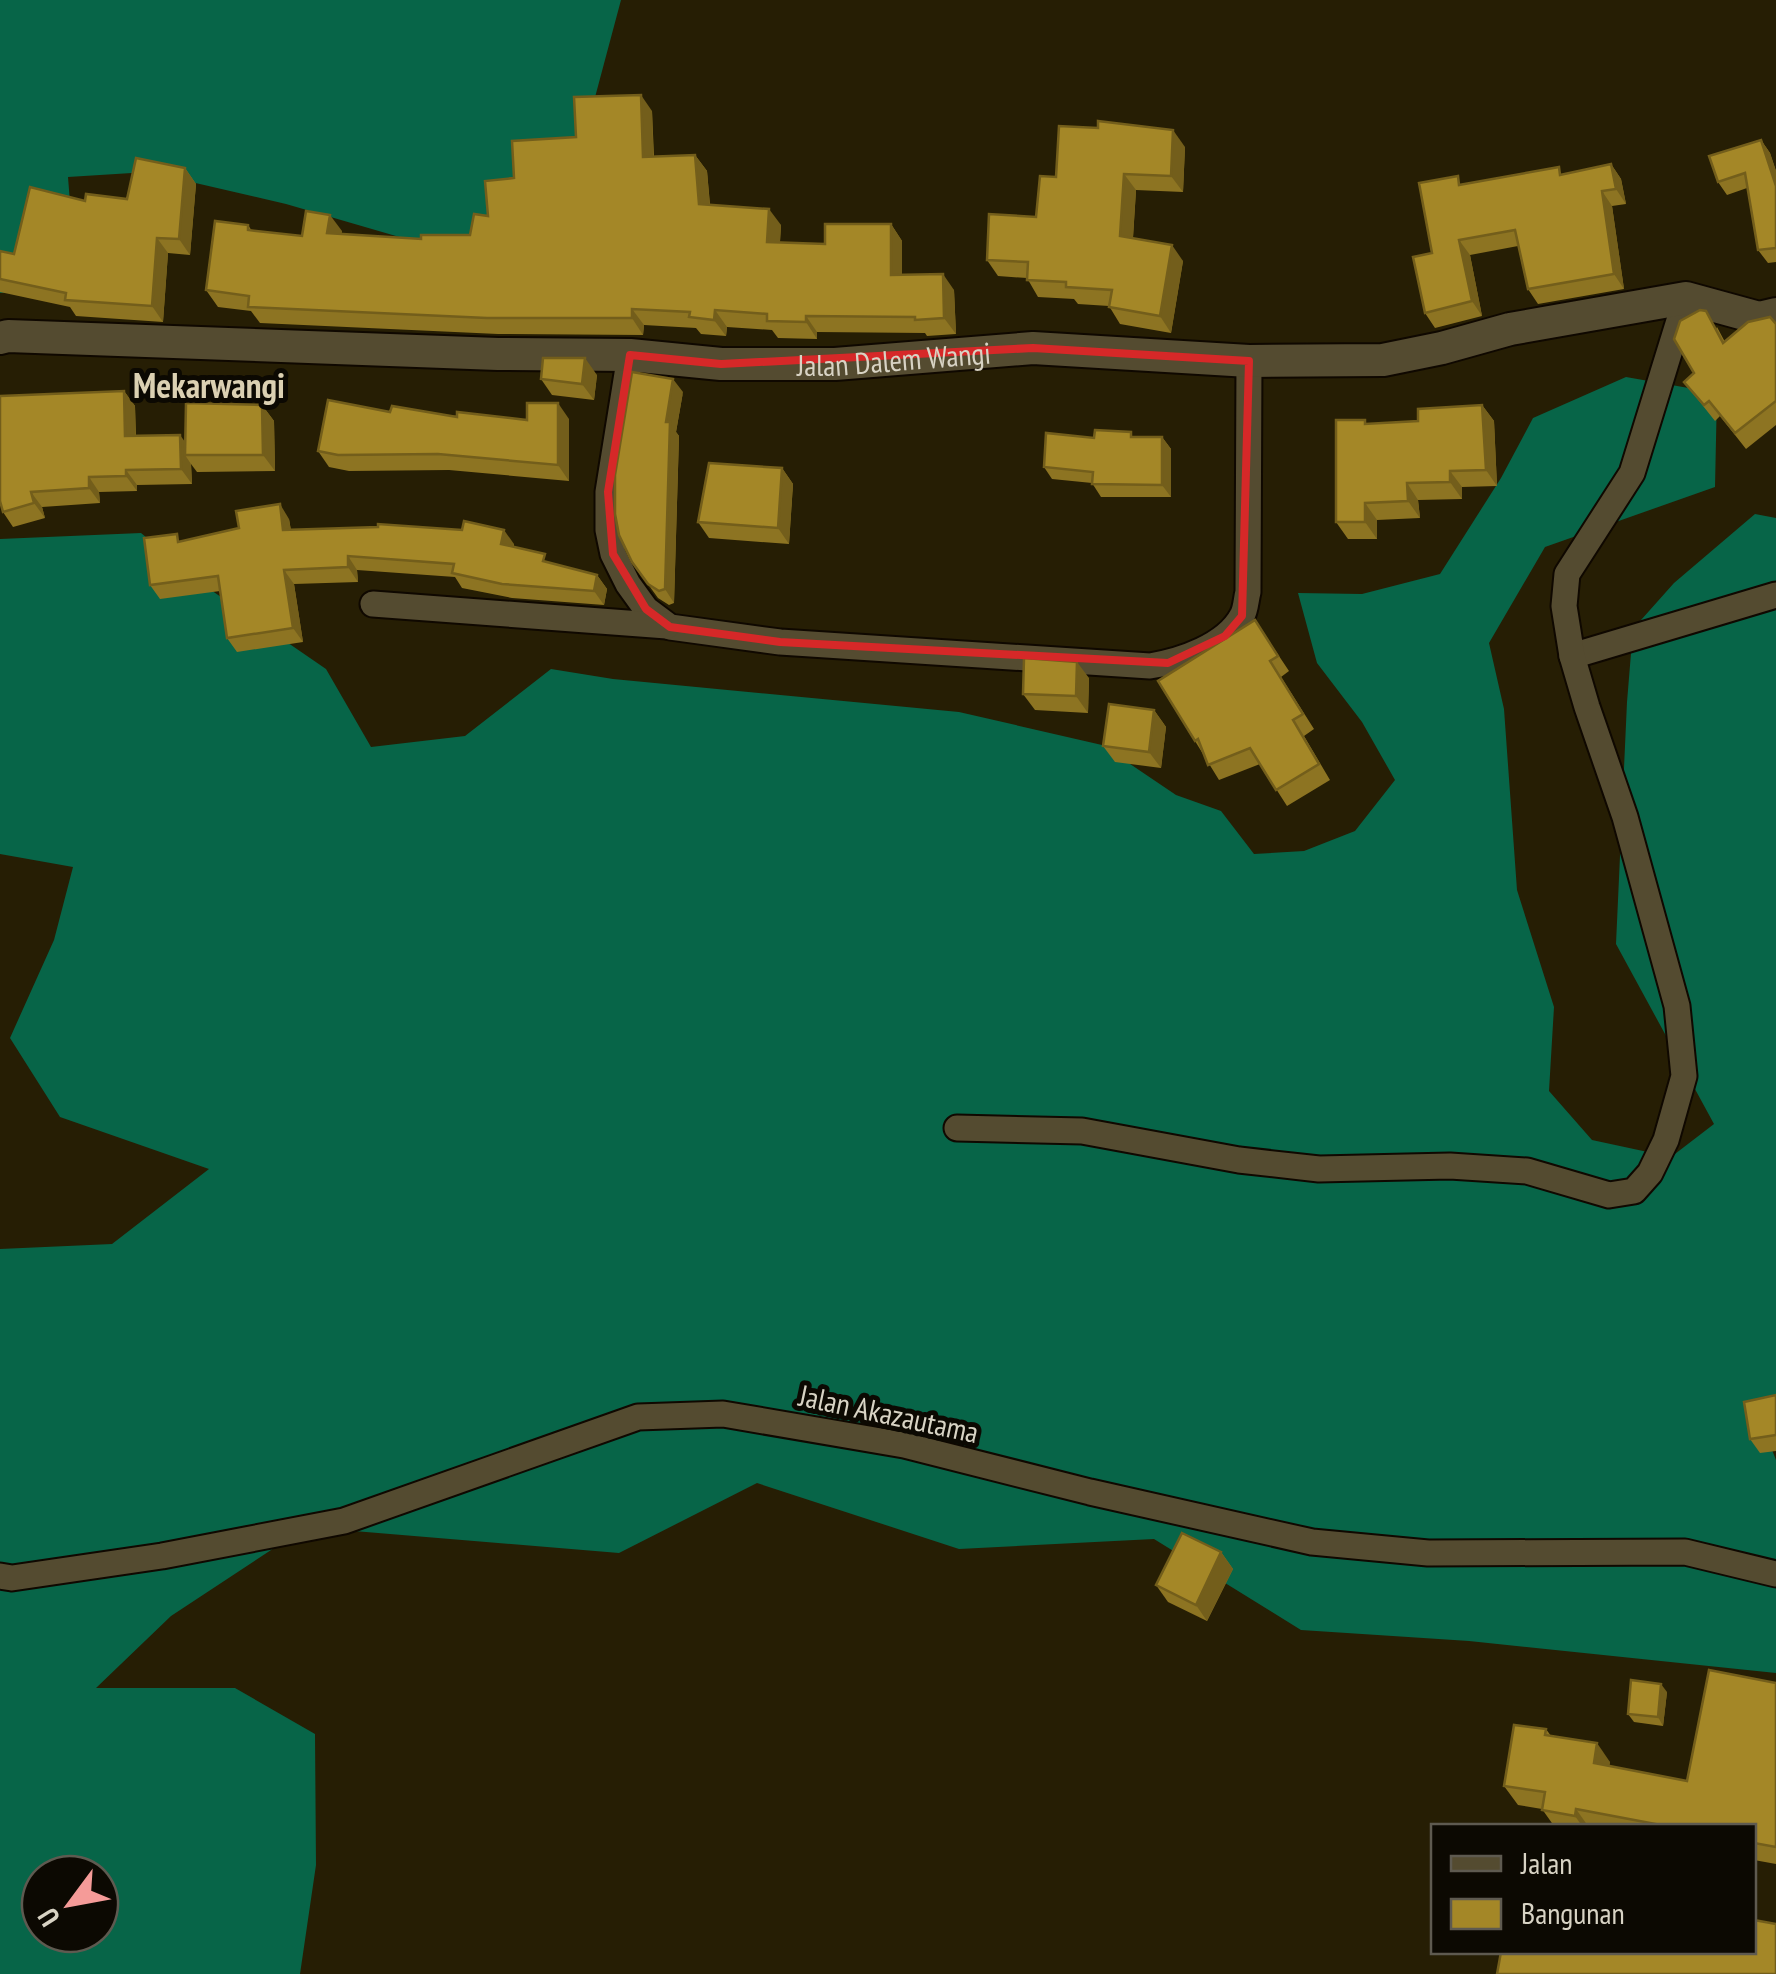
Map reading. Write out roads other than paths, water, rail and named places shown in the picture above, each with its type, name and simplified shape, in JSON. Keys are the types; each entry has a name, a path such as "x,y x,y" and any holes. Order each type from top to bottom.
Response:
{"street":[{"name":"Jalan Dalem Wangi","path":"0,338 498,354 630,354 721,364 835,364 1034,348 1249,361 1383,360 1510,329 1686,298 1759,318 1776,314"},
{"path":"957,1128 1082,1131 1239,1160 1319,1168 1450,1166 1528,1171 1610,1194 1634,1191 1650,1173 1666,1140 1684,1076 1678,1006 1625,817 1572,656 1564,606 1567,574 1632,473 1686,298"},
{"path":"630,354 608,492 608,530 613,554 628,584 646,609 670,626"},
{"path":"373,604 670,626 780,642 1150,666 1199,651 1225,636 1242,616 1248,592 1249,361"},
{"path":"1572,656 1776,595"},
{"name":"Jalan Akazautama","path":"0,1576 12,1578 162,1556 344,1521 638,1417 724,1414 904,1445 1312,1542 1428,1553 1685,1552 1776,1574"}],"district":[{"name":"Mekarwangi","path":"209,385"}]}
